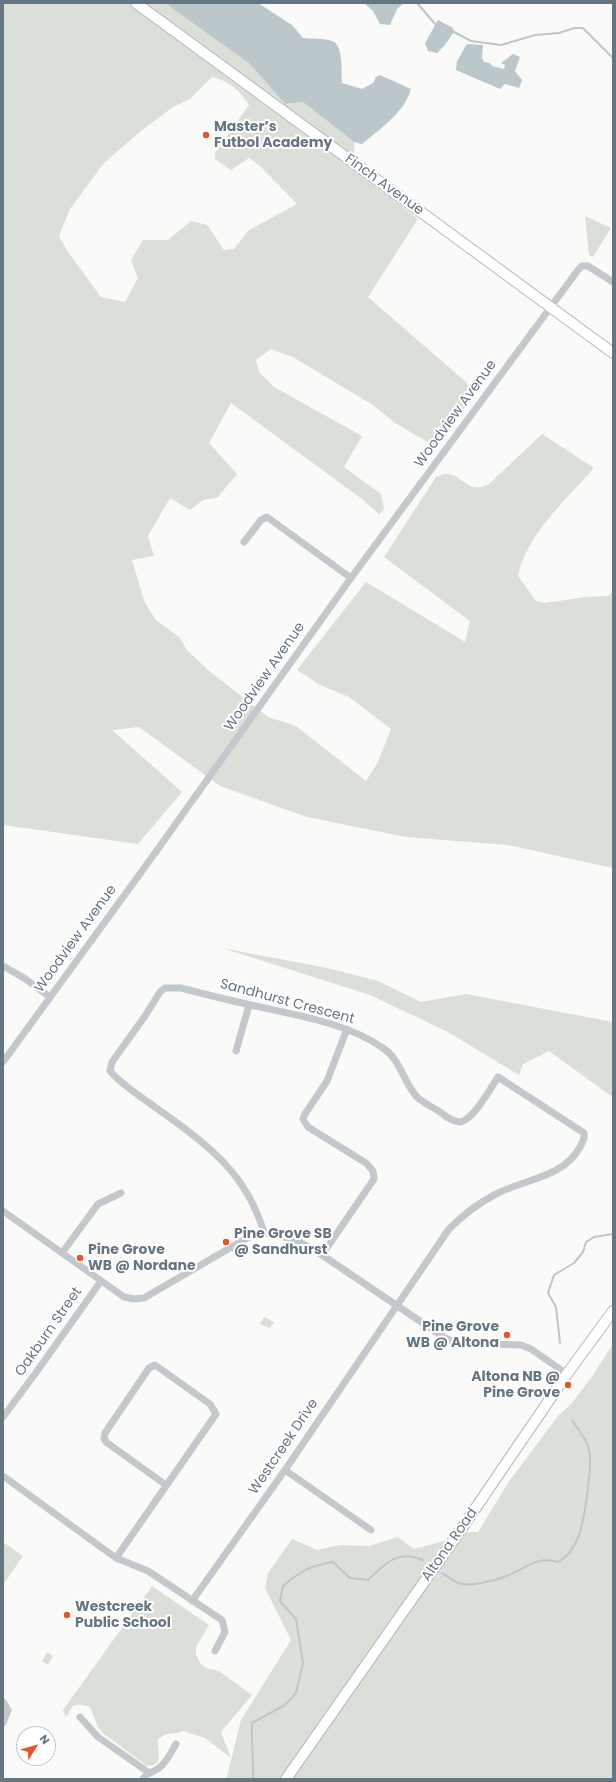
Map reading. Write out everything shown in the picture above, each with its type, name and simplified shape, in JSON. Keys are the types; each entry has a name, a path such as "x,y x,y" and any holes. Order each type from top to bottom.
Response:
{"street":[{"name":"Finch Avenue","path":"136,3 613,353"},
{"name":"Woodview Avenue","path":"3,1062 150,860 351,578 582,266 588,266 613,282"},
{"path":"244,542 261,520 267,517 351,578"},
{"path":"3,966 24,978 50,997"},
{"name":"Sandhurst Crescent","path":"264,1233 261,1222 246,1191 225,1163 201,1140 123,1084 110,1071 112,1062 145,1016 160,992 165,988 181,988 281,1011 346,1029 372,1040 385,1049 396,1060 418,1098 451,1119 459,1122 464,1120 478,1108 498,1077 584,1133 585,1138 579,1150 557,1170 499,1192 463,1215 449,1229 396,1306"},
{"path":"236,1051 250,1005"},
{"path":"322,1255 374,1179 373,1171 366,1163 308,1127 303,1119 327,1081 346,1029"},
{"path":"62,1253 98,1204 121,1193"},
{"path":"3,1211 100,1281 130,1299 144,1298 247,1238 264,1233 295,1239 322,1255 434,1331 456,1343 521,1345 530,1349 567,1374"},
{"name":"Oakburn Street","path":"3,1417 100,1281"},
{"name":"Westcreek Drive","path":"192,1601 285,1470 396,1306"},
{"name":"Altona Road","path":"286,1779 460,1532 567,1374 613,1311"},
{"path":"116,1558 216,1414 210,1404 155,1365 149,1368 105,1433 104,1438 106,1442 166,1485"},
{"path":"285,1470 371,1530"},
{"path":"3,1476 116,1558 148,1571 222,1620 225,1632 215,1651"},
{"path":"3,1702 8,1710 3,1723"},
{"path":"80,1717 98,1737 148,1772"},
{"path":"143,1779 148,1772 155,1770 163,1764 176,1744"}],"shaded area":[{"path":"3,3 166,3 250,64 285,104 303,102 354,142 355,168 418,219 368,297 467,383 472,394 455,424 438,441 431,444 395,423 373,405 293,357 271,349 256,360 259,372 274,387 362,436 344,467 381,494 384,509 379,514 362,499 231,403 209,443 237,474 217,498 203,500 190,510 170,498 148,536 154,556 132,560 145,603 156,620 179,637 187,650 208,670 268,717 296,726 366,781 378,762 391,729 349,697 320,685 297,670 366,582 465,642 470,621 384,557 436,477 445,474 452,475 475,487 488,485 542,434 594,468 560,505 539,532 530,546 518,576 536,601 544,603 586,597 608,596 613,592 613,868 508,845 406,837 307,817 220,786 139,727 112,730 182,792 138,844 3,825","holes":["212,77 234,87 249,105 215,153 215,159 231,170 249,158 260,166 297,204 249,230 234,249 224,250 207,225 191,221 168,240 143,240 131,260 138,278 125,302 101,297 68,252 59,236 70,209 104,163 142,130 173,107 190,99"]},
{"path":"165,3 258,3 292,25 303,38 325,39 336,44 340,53 342,66 342,83 362,89 373,83 376,77 380,75 411,89 398,113 391,120 362,144 354,142 303,102 285,104 250,64"},
{"path":"364,3 404,3 397,9 390,25 380,24 373,11"},
{"path":"438,20 453,28 454,32 437,53 428,51 425,43"},
{"path":"467,44 483,45 482,58 484,62 504,69 505,65 501,63 513,54 520,57 515,71 522,80 519,88 505,84 500,89 456,70 457,61"},
{"path":"585,216 611,228 593,257 589,255"},
{"path":"222,948 327,968 378,981 421,1002 466,994 613,1022 613,1093 611,1096 549,1051 523,1064 519,1075 448,1032 370,995"},
{"path":"264,1317 274,1322 270,1328 260,1324"},
{"path":"613,1344 613,1779 226,1779 241,1720 291,1640 265,1588 268,1573 292,1539 317,1550 340,1545 369,1546 398,1537 414,1549 444,1541 458,1532 478,1532 508,1483 558,1416 571,1404 591,1378"},
{"path":"3,1542 23,1556 3,1585"},
{"path":"152,1586 209,1625 196,1647 196,1655 200,1663 206,1668 219,1671 252,1695 221,1732 231,1758 205,1738 183,1731 167,1734 161,1737 158,1740 158,1761 153,1765 147,1766 104,1734 98,1727 90,1707 80,1704 75,1705 71,1708 66,1717 63,1710"},
{"path":"47,1652 53,1656 48,1665 42,1661"}],"waterway":[{"path":"417,3 436,25"},
{"path":"454,32 471,41 501,45 535,35 559,33 574,28 583,28 613,58"},
{"path":"560,1343 556,1307 548,1293 554,1275 574,1263 583,1252 586,1242 594,1237 613,1234"},
{"path":"442,1573 459,1583 477,1584 504,1577 530,1564 543,1560 558,1562 569,1554 576,1542 582,1523 590,1465 590,1454 587,1443 572,1420"},
{"path":"253,1779 252,1723 285,1705 296,1693 303,1663 296,1619 280,1601 283,1586 295,1576 306,1570 318,1565 333,1562 350,1578 368,1580 387,1563 399,1557 406,1556 423,1560"}],"place":[{"name":"Master’s Futbol Academy","path":"206,135"},
{"name":"Pine Grove SB @ Sandhurst","path":"226,1242"},
{"name":"Pine Grove WB @ Nordane","path":"80,1258"},
{"name":"Pine Grove WB @ Altona","path":"507,1335"},
{"name":"Altona NB @ Pine Grove","path":"568,1385"},
{"name":"Westcreek Public School","path":"67,1615"}]}
